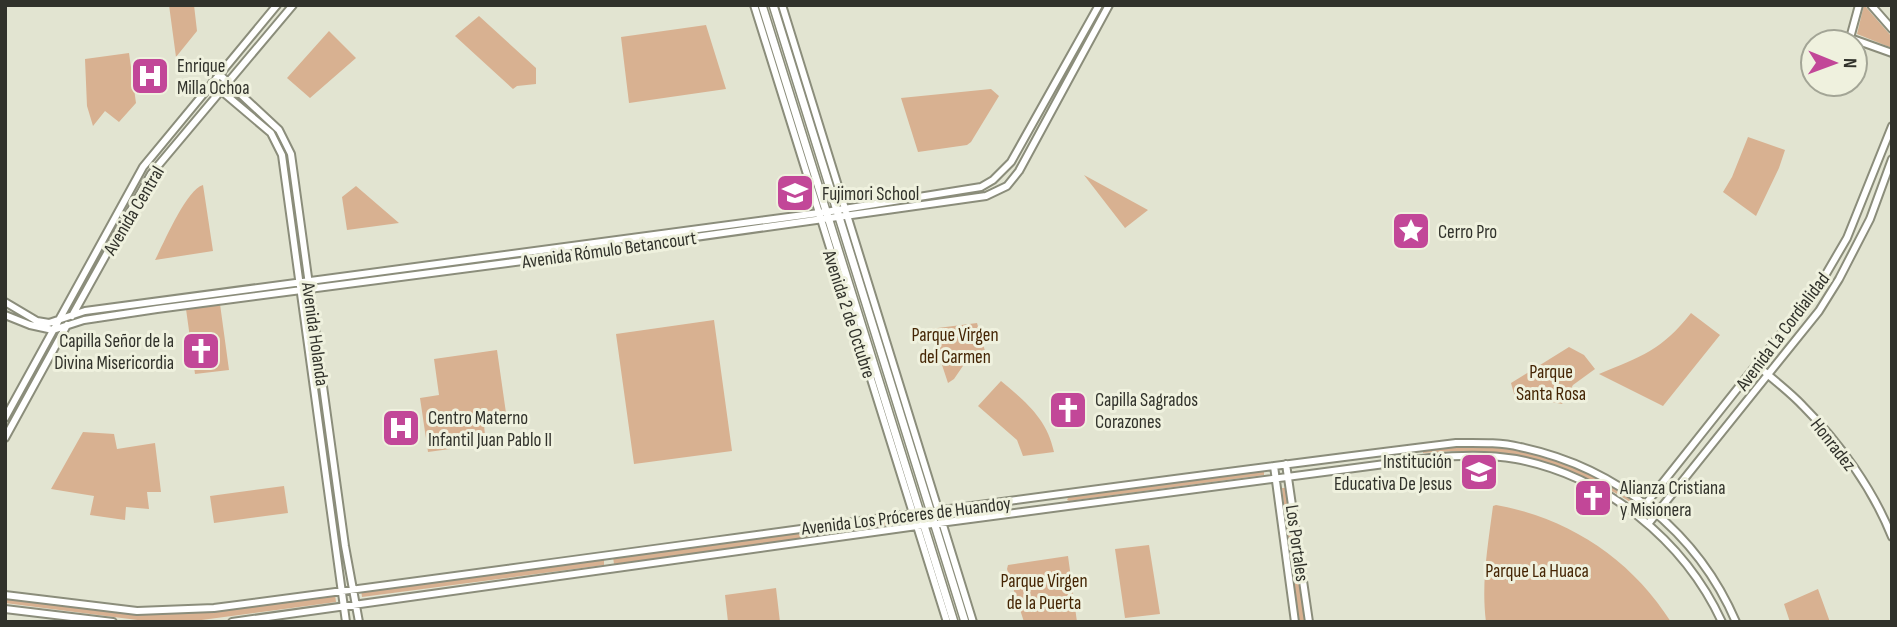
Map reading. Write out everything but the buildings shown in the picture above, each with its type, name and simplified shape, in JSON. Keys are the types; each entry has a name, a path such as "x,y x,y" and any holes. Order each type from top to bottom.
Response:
{"main road":[{"name":"Avenida Central","path":"5,418 143,167 277,5"},
{"name":"Avenida Central","path":"5,438 151,174 293,5"},
{"name":"Avenida 2 de Octubre","path":"754,5 954,622"},
{"name":"Avenida 2 de Octubre","path":"762,5 823,216"},
{"name":"Avenida 2 de Octubre","path":"773,5 934,511 973,622"},
{"name":"Avenida 2 de Octubre","path":"782,5 841,213"},
{"name":"Avenida Rómulo Betancourt","path":"53,330 67,325 158,309 823,216 970,190 993,180 1011,162 1099,5"},
{"name":"Avenida Rómulo Betancourt","path":"841,213 973,199 1007,186 1019,171 1109,5"},
{"path":"1859,5 1850,38 1892,53"},
{"path":"1871,5 1892,29"},
{"name":"Avenida Holanda","path":"219,74 279,130 289,146 352,590 359,622"},
{"name":"Avenida Holanda","path":"212,83 266,128 279,146 346,622"},
{"name":"Avenida La Cordialidad","path":"1637,515 1804,307 1841,249 1860,209 1892,126"},
{"name":"Avenida La Cordialidad","path":"1648,524 1819,311 1871,219 1892,159"},
{"name":"Avenida Rómulo Betancourt","path":"57,321 74,314 309,280 823,216"},
{"path":"5,302 37,321 57,321"},
{"path":"5,315 53,330"},
{"name":"Honradez","path":"1757,365 1802,405 1830,437 1884,517 1892,537"},
{"name":"Avenida Los Próceres de Huandoy","path":"5,595 137,611 214,608 1455,443 1519,446 1584,467 1610,480 1646,504 1680,535 1717,585 1736,622"},
{"path":"1419,447 1420,460"},
{"name":"Avenida Los Próceres de Huandoy","path":"232,622 938,523 1472,455 1533,463 1579,479 1625,505 1667,541 1704,589 1722,622"},
{"name":"Los Portales","path":"1286,464 1310,622"},
{"name":"Los Portales","path":"1274,466 1295,622"},
{"path":"1884,517 1892,512"},
{"name":"Avenida 2 de Octubre","path":"938,523 965,622"},
{"name":"Avenida 2 de Octubre","path":"921,526 947,622"},
{"path":"5,608 113,622"}],"green space":[{"path":"169,5 194,5 197,31 176,57"},
{"path":"1864,5 1892,37 1892,48 1869,39 1869,28 1858,28"},
{"path":"479,16 536,68 536,84 513,89 455,36"},
{"path":"706,25 726,89 629,103 621,37"},
{"path":"329,31 356,58 310,98 287,78"},
{"path":"129,53 136,103 119,122 105,111 93,126 87,106 85,59"},
{"path":"991,89 999,96 971,142 967,145 918,152 901,98"},
{"path":"232,90 278,132 289,155 307,278 301,279 279,143 275,135 229,93"},
{"path":"1748,137 1785,150 1756,216 1723,192"},
{"path":"1084,175 1148,210 1125,228"},
{"path":"203,185 213,251 155,260 183,206 196,189"},
{"path":"356,186 399,223 347,230 342,197"},
{"path":"220,304 229,370 195,374 186,309"},
{"path":"1691,313 1720,335 1663,406 1599,374 1650,351 1670,336"},
{"path":"714,320 732,451 634,464 616,334"},
{"name":"Parque Virgen del Carmen","path":"977,323 987,358 967,360 948,383 930,329"},
{"name":"Parque Santa Rosa","path":"1569,347 1584,355 1595,369 1573,385 1562,404 1523,396 1515,397 1511,383"},
{"path":"497,350 506,413 483,416 486,444 428,452 420,398 439,395 434,359"},
{"path":"1001,381 1027,404 1041,421 1054,452 1023,456 1017,440 978,406"},
{"path":"83,432 114,434 117,449 155,443 161,492 147,492 149,509 126,507 125,520 90,515 94,496 51,489"},
{"path":"1455,444 1506,449 1549,458 1590,475 1635,499 1632,503 1582,476 1532,459 1480,452 1423,453 1423,447"},
{"path":"1264,470 1264,475 1067,500 1069,496"},
{"path":"284,486 288,513 214,523 210,496"},
{"path":"1282,488 1287,488 1306,622 1299,622"},
{"name":"Parque La Huaca","path":"1493,506 1549,520 1596,545 1637,579 1671,622 1486,622 1486,564"},
{"path":"905,515 906,524 614,564 613,557"},
{"path":"1149,545 1160,614 1125,618 1115,549"},
{"name":"Parque Virgen de la Puerta","path":"1068,556 1077,622 1024,622 1008,565"},
{"path":"604,557 604,565 362,597 361,590"},
{"path":"776,588 780,622 728,622 725,595"},
{"path":"1818,589 1830,622 1790,622 1784,604"},
{"path":"335,594 336,602 194,621 153,622 5,603 5,596 141,614 165,614 238,608"}],"place":[{"name":"Enrique Milla Ochoa","path":"150,76"},
{"name":"Fujimori School","path":"795,193"},
{"name":"Cerro Pro","path":"1411,231"},
{"name":"Capilla Señor de la Divina Misericordia","path":"201,351"},
{"name":"Capilla Sagrados Corazones","path":"1068,410"},
{"name":"Centro Materno Infantil Juan Pablo II","path":"401,428"},
{"name":"Institución Educativa De Jesus","path":"1479,472"},
{"name":"Alianza Cristiana y Misionera","path":"1593,498"}]}
